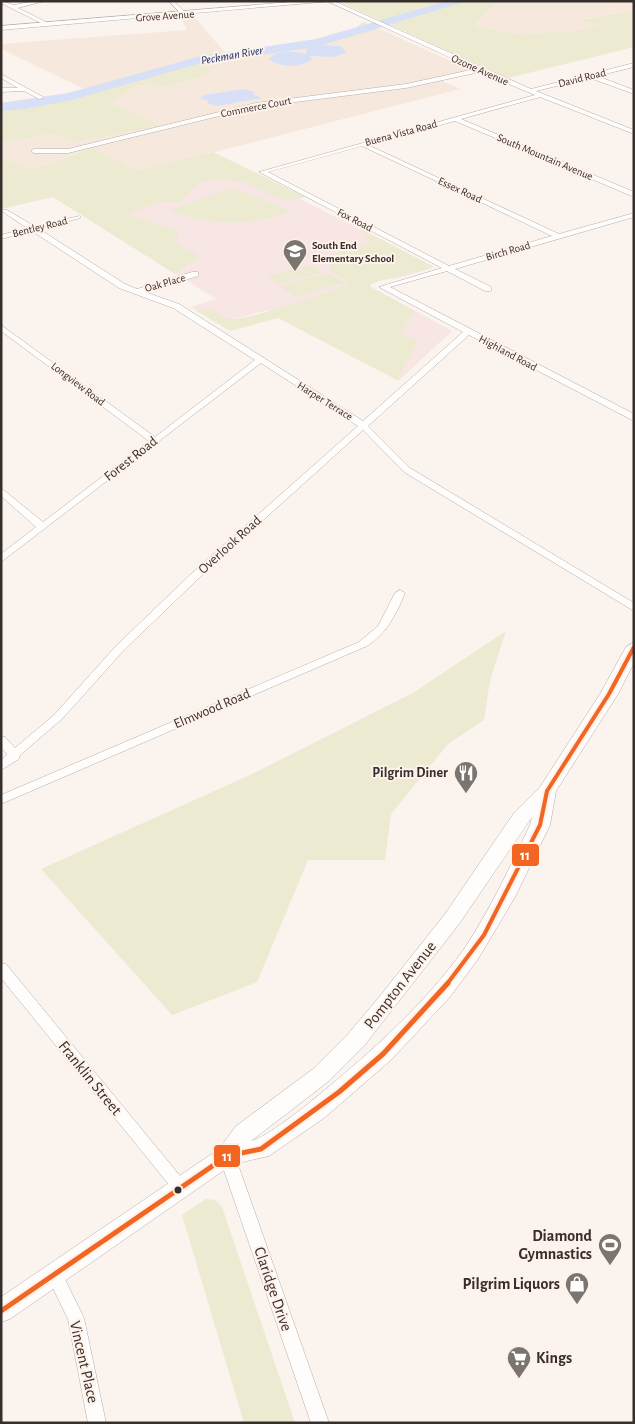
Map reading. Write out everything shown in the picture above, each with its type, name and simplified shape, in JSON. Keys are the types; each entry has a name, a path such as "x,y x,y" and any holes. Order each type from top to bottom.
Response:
{"main road":[{"name":"Pompton Avenue","path":"1,1311 227,1156 244,1133 307,1087 356,1040 452,919 520,817 547,791 610,694 634,647"},
{"name":"Pompton Avenue","path":"227,1156 261,1149 316,1111 383,1054 441,992 471,954 505,897 540,825 547,791"}],"street":[{"path":"1,1 47,24"},
{"path":"13,7 43,1"},
{"path":"171,1 184,14"},
{"name":"Grove Avenue","path":"1,28 329,1"},
{"name":"Ozone Avenue","path":"329,1 480,70 634,132"},
{"name":"David Road","path":"530,91 634,65"},
{"name":"Commerce Court","path":"34,152 68,151 256,105 415,85 480,70"},
{"path":"1,76 41,98"},
{"path":"590,76 634,92"},
{"path":"1,90 26,90"},
{"name":"Buena Vista Road","path":"262,172 541,95"},
{"name":"South Mountain Avenue","path":"456,119 634,195"},
{"name":"Essex Road","path":"362,144 559,236"},
{"name":"Fox Road","path":"262,172 488,289"},
{"name":"Harper Terrace","path":"5,211 119,284 176,306 363,425 407,470 634,608"},
{"name":"Birch Road","path":"383,287 634,215"},
{"name":"Bentley Road","path":"1,237 78,217"},
{"name":"Oak Place","path":"136,292 195,274"},
{"name":"Highland Road","path":"383,287 634,418"},
{"name":"Longview Road","path":"1,327 155,441"},
{"name":"Overlook Road","path":"1,766 15,756 58,717 120,648 196,576 468,332"},
{"name":"Forest Road","path":"1,559 260,360"},
{"path":"1,491 42,527"},
{"name":"Elmwood Road","path":"1,800 363,644 377,636 387,625 400,594"},
{"path":"1,740 15,756"},
{"name":"Franklin Street","path":"1,968 180,1188"},
{"name":"Claridge Drive","path":"227,1156 320,1423"},
{"name":"Vincent Place","path":"54,1274 76,1318 98,1423"}],"shaded area":[{"path":"354,1 498,1 474,26 522,35 553,31 572,32 600,25 580,20 634,10 634,47 508,78 342,3"},
{"path":"498,1 634,1 634,10 582,19 602,25 572,32 553,31 522,35 474,26"},
{"path":"195,18 227,55 84,89 1,49 1,44 187,30 182,19"},
{"path":"363,22 381,27 366,34 264,55 213,60 205,64 214,73 169,86 137,85 110,102 160,126 74,142 52,134 1,143 1,104 31,103 188,60 313,42 351,32"},
{"path":"378,28 470,70 442,81 460,89 134,173 88,149 35,169 1,159 1,143 52,134 74,142 159,126 109,102 137,85 169,86 214,73 205,64 213,60 264,55"},
{"path":"92,148 139,171 213,152 305,197 285,201 246,183 219,179 197,183 180,203 161,202 128,214 179,232 176,243 200,256 175,274 53,197 1,209 1,159 35,169"},
{"name":"South End Elementary School","path":"218,158 433,266 430,269 398,278 375,281 369,286 452,331 398,381 309,327 268,310 219,323 191,307 216,299 56,199"},
{"path":"233,188 292,211 261,220 215,222 184,216 169,210"},
{"path":"360,228 433,267 379,281 369,286 415,311 401,334 418,342 397,380 278,318 230,331 195,310 206,309 226,318 239,318 290,305 349,283 331,271 329,256 371,242"},
{"path":"311,265 323,272 278,284 267,276"},
{"path":"328,273 345,283 295,297 279,286"},
{"path":"506,631 490,680 484,720 448,744 391,814 385,860 308,860 257,982 172,1015 41,869 250,775 413,693"},
{"path":"206,1199 215,1200 222,1207 295,1423 244,1423 182,1215"}],"water":[{"path":"321,45 340,46 347,52 334,57 310,56 312,59 308,62 290,66 278,64 269,59 281,52 306,54 307,48"},
{"path":"245,89 255,92 253,94 262,98 217,106 207,103 209,101 200,98 204,95"}],"waterway":[{"name":"Peckman River","path":"1,107 25,105 71,96 185,63 316,43 462,1"}],"transit line":[{"name":"11","path":"1,1311 227,1156 261,1149 339,1092 383,1054 457,973 484,935 540,825 547,791 609,694 634,647"}],"place":[{"name":"South End Elementary School","path":"295,272"},
{"name":"Pilgrim Diner","path":"466,794"},
{"name":"Diamond Gymnastics","path":"610,1266"},
{"name":"Pilgrim Liquors","path":"577,1305"},
{"name":"Kings","path":"519,1379"}]}
